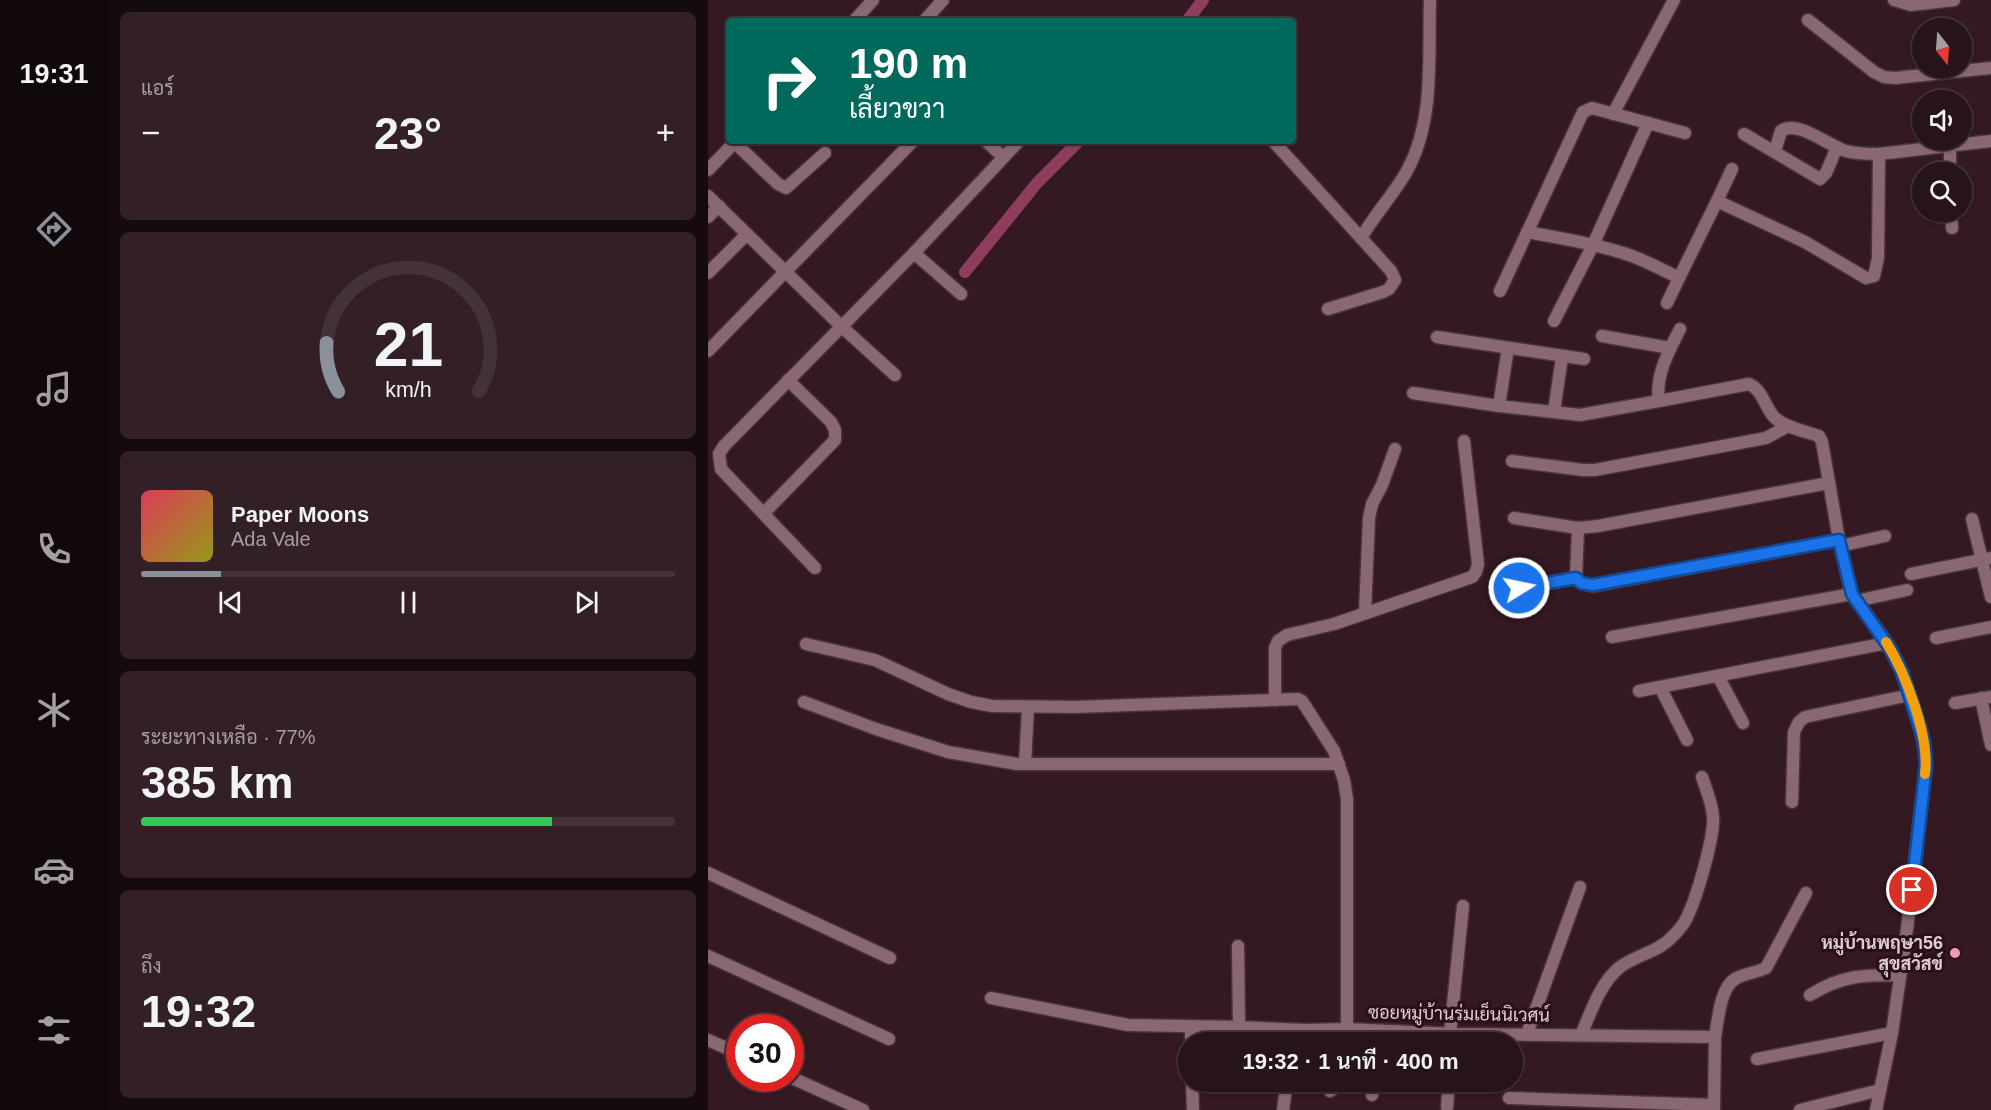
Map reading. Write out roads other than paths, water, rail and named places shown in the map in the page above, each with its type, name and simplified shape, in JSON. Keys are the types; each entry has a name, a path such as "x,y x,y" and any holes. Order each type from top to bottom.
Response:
{"street":[{"path":"858,18 873,0"},
{"path":"927,18 943,0"},
{"path":"1361,238 1408,169 1422,131 1429,75 1430,0"},
{"path":"1613,114 1674,0"},
{"path":"1894,0 1911,4 1954,0"},
{"path":"1808,20 1874,72 1884,77 1895,78 1991,68"},
{"path":"1500,291 1583,112 1592,108 1685,133"},
{"path":"1554,321 1593,245 1647,123"},
{"path":"1775,151 1781,131 1788,128 1811,134 1857,154 1914,150"},
{"path":"1744,134 1820,179 1826,173 1837,147"},
{"path":"1972,144 1991,141"},
{"path":"708,170 733,144"},
{"path":"737,144 778,184 786,188 825,153"},
{"path":"708,351 910,144"},
{"path":"989,144 1003,157"},
{"path":"815,568 721,469 719,454 788,380 914,253 1015,144"},
{"path":"1276,144 1391,271 1395,280 1389,289 1383,292 1328,309"},
{"path":"1717,201 1805,242 1866,278 1871,278 1874,276 1878,258 1879,153"},
{"path":"1667,303 1731,169"},
{"path":"708,196 842,327 895,375"},
{"path":"708,217 719,206"},
{"path":"1952,222 1952,228"},
{"path":"1527,232 1593,245 1643,260 1679,278"},
{"path":"708,273 747,234"},
{"path":"914,253 961,294"},
{"path":"1659,401 1657,388 1670,348 1680,328"},
{"path":"1437,336 1584,359"},
{"path":"1602,336 1670,348"},
{"path":"1499,406 1508,348"},
{"path":"1554,411 1562,357"},
{"path":"764,513 832,444 836,435 831,423 788,380"},
{"path":"1413,393 1580,415 1749,384 1755,386 1760,392 1777,419 1788,426 1819,436 1822,442 1839,543 1854,597 1887,643 1902,672 1924,741 1926,765 1919,831 1892,1033 1876,1110"},
{"path":"1512,461 1595,470 1754,441 1788,426"},
{"path":"1275,700 1275,648 1278,641 1287,635 1334,624 1465,581 1476,572 1478,564 1464,441"},
{"path":"1365,612 1369,518 1372,504 1382,485 1395,449"},
{"path":"1514,518 1578,528 1598,526 1829,483"},
{"path":"1972,519 1987,559 1991,597"},
{"path":"1578,528 1576,578 1581,583 1593,585 1885,536"},
{"path":"1911,574 1987,559"},
{"path":"1519,588 1576,578"},
{"path":"1612,638 1907,590"},
{"path":"1936,638 1991,627"},
{"path":"1639,691 1887,643"},
{"path":"806,644 875,660 948,694 992,706 1028,707 1298,699 1305,703 1334,751 1347,799 1352,1032"},
{"path":"1718,676 1743,723"},
{"path":"1660,687 1687,740"},
{"path":"1792,802 1794,732 1798,722 1805,717 1910,695"},
{"path":"1955,703 1986,698 1991,746"},
{"path":"804,702 867,726 948,752 1025,764 1339,764"},
{"path":"1025,764 1028,707"},
{"path":"1581,1035 1597,998 1608,980 1620,967 1670,939 1684,923 1701,876 1714,819 1702,777"},
{"path":"708,873 890,958"},
{"path":"1527,1034 1580,887"},
{"path":"1509,1098 1714,1107 1715,1037 1722,1000 1728,985 1735,978 1766,968 1806,893"},
{"path":"1452,1032 1463,906"},
{"path":"1238,946 1239,1027"},
{"path":"708,956 889,1039"},
{"path":"1810,995 1824,986 1852,976 1900,975"},
{"name":"ซอยหมู่บ้านร่มเย็นนิเวศน์","path":"991,998 1128,1025 1191,1028 1239,1027 1269,1032"},
{"path":"1757,1059 1892,1033"},
{"name":"ซอยหมู่บ้านร่มเย็นนิเวศน์","path":"1523,1034 1715,1037"},
{"path":"708,1040 726,1048"},
{"path":"804,1083 863,1110"},
{"path":"1800,1110 1880,1090"},
{"path":"1192,1092 1193,1110"},
{"path":"1283,1110 1286,1092"},
{"path":"1447,1107 1448,1092"}],"waterway":[{"path":"1189,18 1203,0"},
{"path":"965,272 1037,183 1076,144"}],"place":[{"name":"หมู่บ้านพฤษา56 สุขสวัสข์","path":"1955,953"}]}
